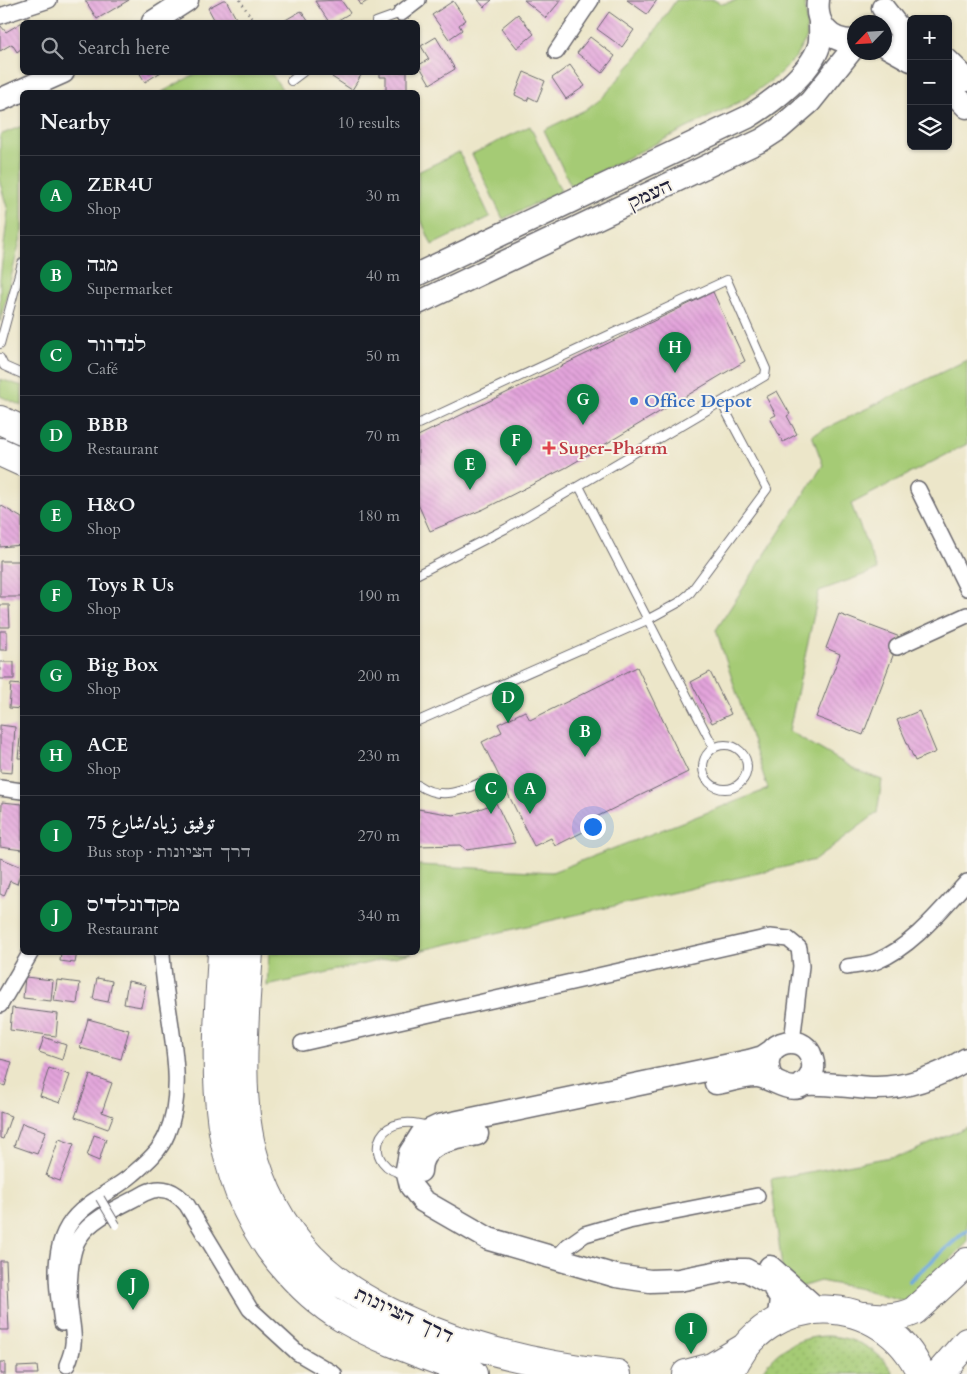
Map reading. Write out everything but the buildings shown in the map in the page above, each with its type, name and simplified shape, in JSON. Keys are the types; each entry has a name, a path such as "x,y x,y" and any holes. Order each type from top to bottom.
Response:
{"highway":[{"path":"0,452 20,461"},
{"name":"דרך הציונות","path":"222,955 219,1102 223,1138 229,1167 253,1224 288,1272 310,1294 344,1318 370,1332 473,1374"},
{"name":"דרך הציונות","path":"249,955 245,1100 249,1134 254,1159 276,1211 307,1254 357,1296 408,1321 455,1340 520,1359 617,1374"},
{"path":"863,1316 890,1318 914,1311 967,1262"},
{"path":"686,1374 712,1368 745,1347 768,1327 794,1314 818,1310 847,1311 863,1316 882,1326 901,1342 921,1374"},
{"path":"939,1374 967,1342"},
{"path":"730,1374 745,1347"}],"street":[{"path":"0,16 49,0"},
{"path":"156,20 187,0"},
{"path":"401,13 418,0"},
{"path":"556,52 591,0"},
{"name":"העמק","path":"420,272 756,112 777,97 807,66 819,46 818,0"},
{"path":"881,6 901,31 907,35"},
{"path":"820,23 826,32 836,39 847,40"},
{"path":"892,49 907,58"},
{"name":"העמק","path":"420,302 762,140 779,129 810,102 847,56"},
{"path":"952,65 967,80"},
{"path":"22,90 56,75"},
{"path":"0,100 20,91"},
{"path":"952,92 967,107"},
{"path":"918,488 967,588"},
{"path":"896,647 967,615"},
{"path":"0,788 20,791"},
{"path":"847,967 877,962 897,949 928,924 967,882"},
{"path":"302,1043 770,937 788,939 799,948 802,966 782,1046 767,1065 772,1079"},
{"path":"0,1006 29,955"},
{"path":"153,955 170,1009"},
{"path":"67,1369 56,1280 61,1239 80,1212 154,1156 167,1135 173,1117 175,1093 170,1009 162,955"},
{"path":"213,955 221,980"},
{"path":"768,1327 779,1315 781,1299 772,1284 746,1270 729,1270 693,1278 650,1281 616,1276 489,1239 440,1209 423,1201 411,1186 409,1174 410,1153 422,1134 434,1128 763,1057 782,1046 806,1048 812,1058 813,1069 811,1076 803,1084"},
{"path":"812,1058 845,1074 871,1078 914,1070 936,1062 967,1046"},
{"path":"440,1209 420,1187 420,1163 428,1149 448,1140 747,1077 758,1076 772,1079 785,1088 824,1082 856,1087 894,1086 940,1073 967,1059"},
{"path":"67,1369 74,1348 70,1283 73,1254 78,1238 94,1224 148,1191 166,1188 179,1194 187,1205 250,1309 298,1353 334,1374"},
{"path":"556,1259 568,1246 585,1234 629,1221 757,1196"},
{"path":"693,1278 725,1260 738,1257 752,1259 770,1268 818,1310"}],"lane":[{"path":"382,20 401,13"},
{"path":"291,81 299,75"},
{"path":"0,344 20,270"},
{"path":"420,423 728,280 766,369 764,376 580,486 507,528 420,573"},
{"path":"0,358 4,366 20,373"},
{"path":"420,720 648,620 678,603 690,593 766,490 721,402"},
{"path":"580,486 714,748"},
{"path":"721,745 732,746 744,756 747,768 745,776 735,788 728,790 715,788 704,777 704,759 714,748 721,745"},
{"path":"420,786 439,794 453,793 486,780"},
{"path":"409,1174 394,1173 387,1168 379,1156 378,1139 386,1129 399,1123 414,1122 434,1128"},
{"path":"100,1198 116,1225"}],"path":[{"path":"240,0 253,20"}],"green space":[{"path":"676,0 714,0 722,4 738,0 805,0 807,37 795,58 776,77 745,99 571,186 544,130 585,110 605,95 641,52"},
{"path":"193,75 272,75 283,90 166,90"},
{"path":"530,126 561,191 503,219 472,154"},
{"path":"20,127 20,241 0,322 0,279 8,211 0,183 0,135"},
{"path":"459,152 490,217 432,245 420,218 420,171"},
{"path":"967,360 967,444 851,504 877,570 819,591 789,731 858,771 882,780 877,813 815,860 420,951 420,865 552,872 768,789 716,630 823,465 812,435"},
{"path":"0,379 20,385 20,405 0,396"},
{"path":"269,955 403,955 267,986"},
{"path":"967,1127 967,1243 905,1301 861,1289 820,1281 785,1292 771,1179 907,1154"},
{"path":"829,1336 849,1339 866,1347 882,1358 894,1374 760,1374 766,1365 781,1351 799,1341"}],"waterway":[{"path":"909,1281 967,1230"}],"place":[{"name":"ACE","path":"675,373"},
{"name":"Office Depot","path":"634,401"},
{"name":"Big Box","path":"583,425"},
{"name":"Super-Pharm","path":"549,448"},
{"name":"Toys R Us","path":"516,466"},
{"name":"H&O","path":"470,490"},
{"name":"BBB","path":"508,723"},
{"name":"מגה","path":"585,757"},
{"name":"לנדוור","path":"491,814"},
{"name":"ZER4U","path":"530,814"},
{"name":"מקדונלד'ס","path":"133,1310"},
{"name":"توفيق زياد/شارع 75","path":"691,1354"}]}
